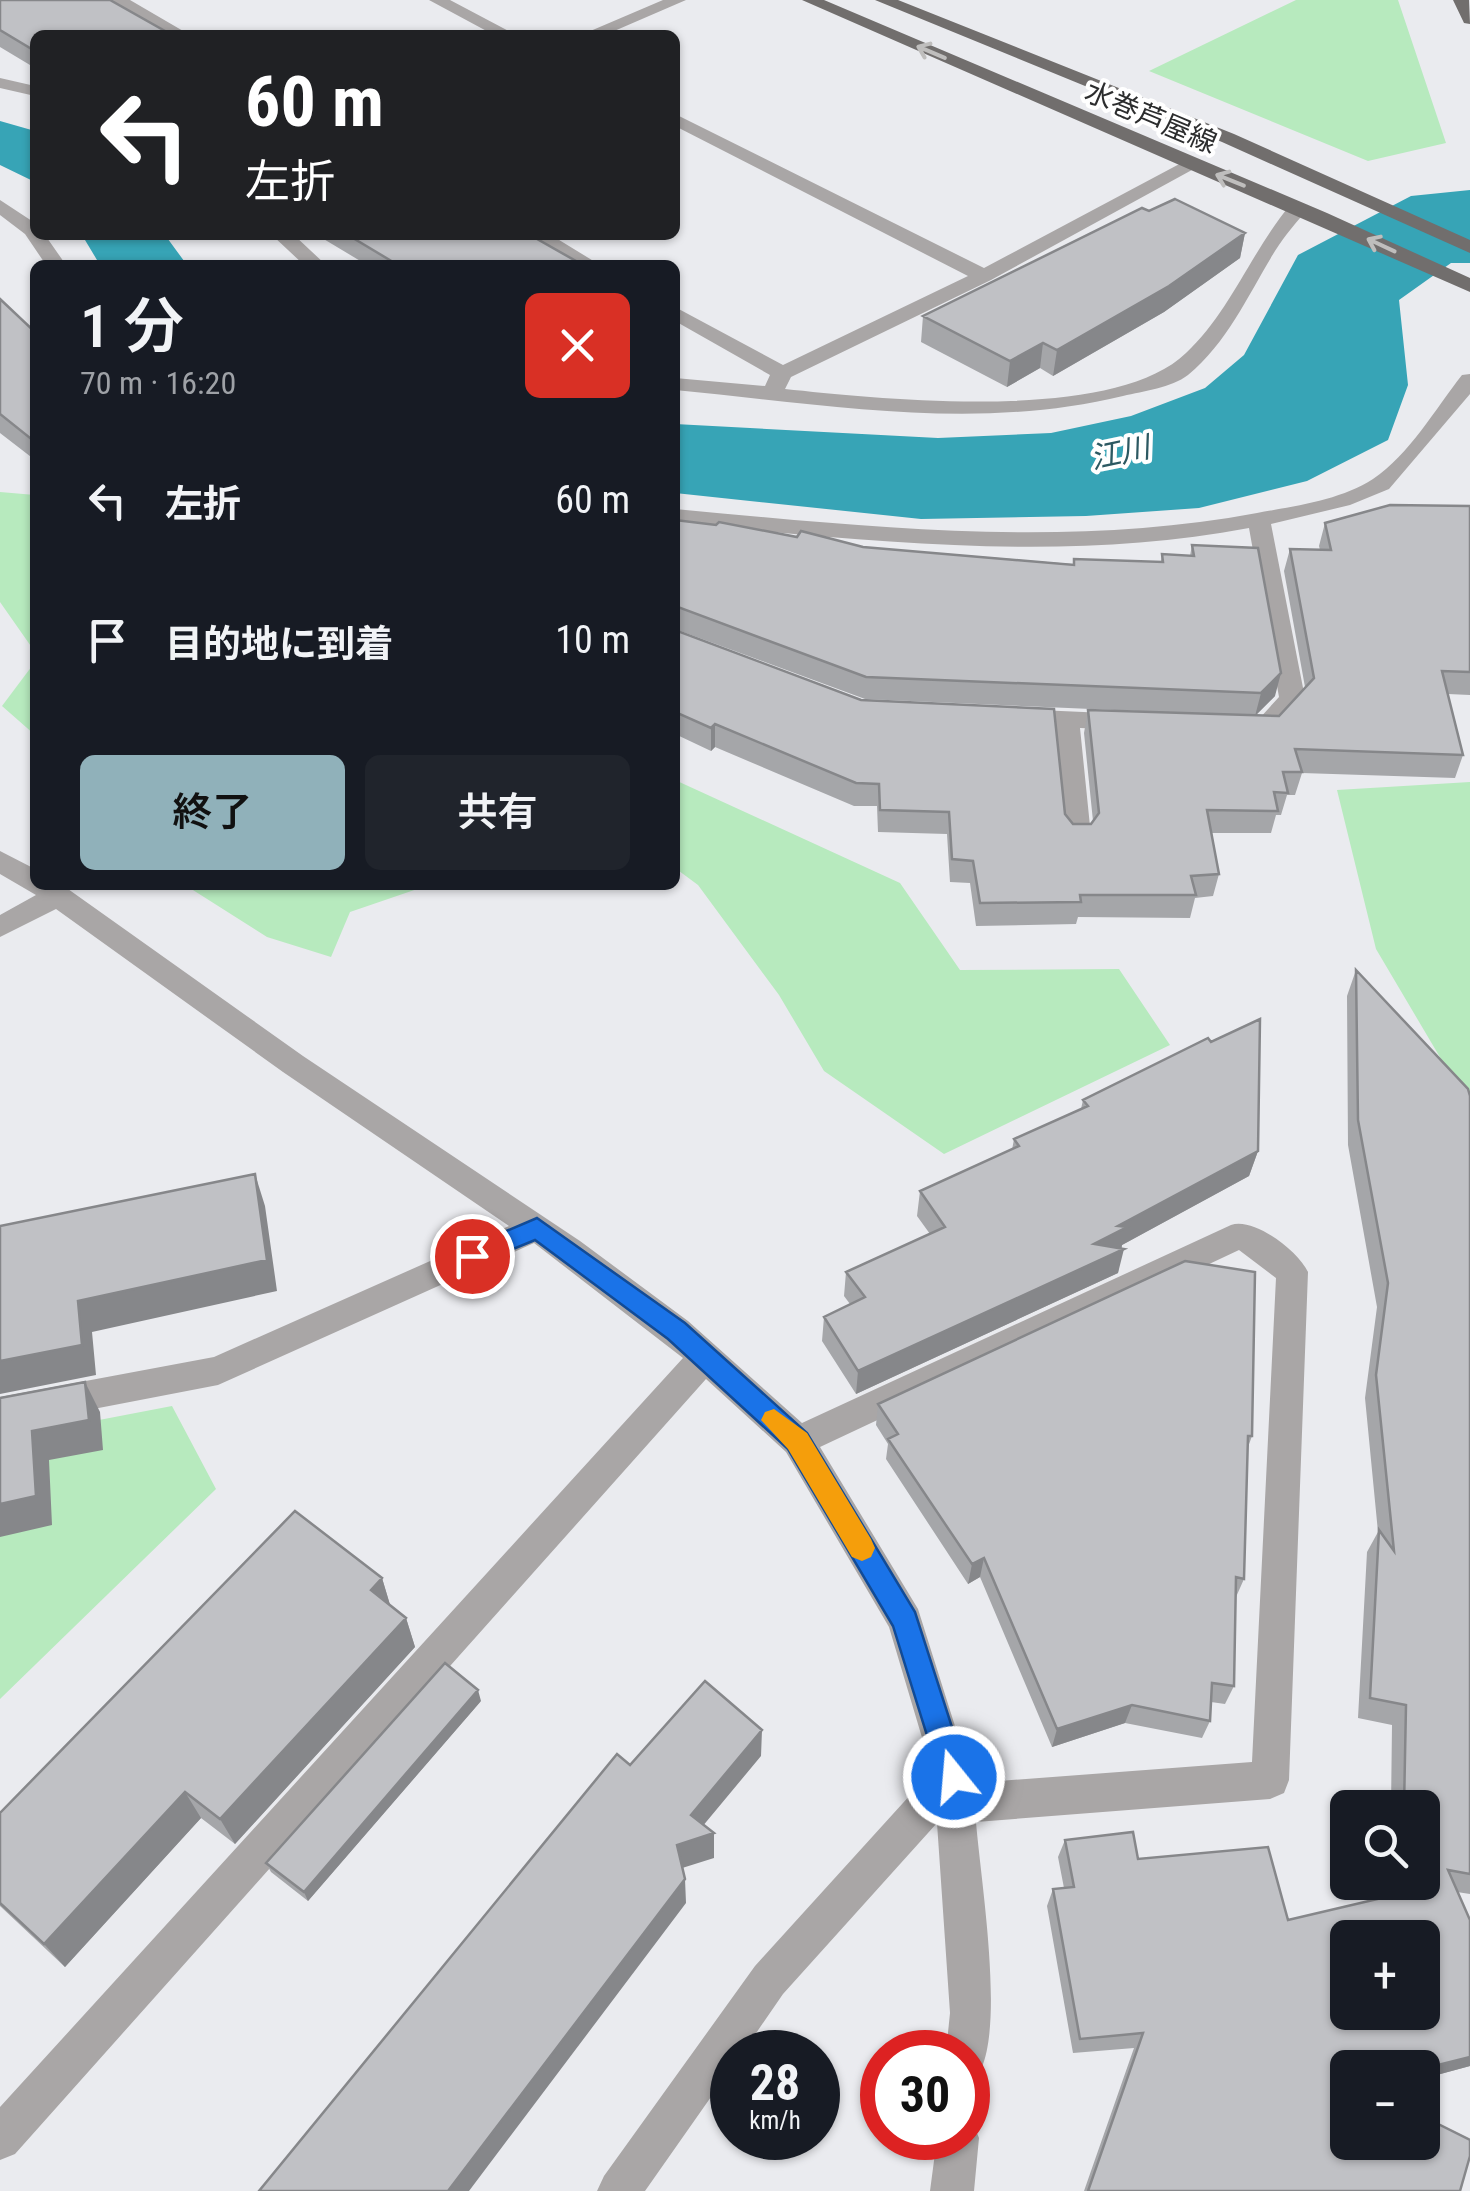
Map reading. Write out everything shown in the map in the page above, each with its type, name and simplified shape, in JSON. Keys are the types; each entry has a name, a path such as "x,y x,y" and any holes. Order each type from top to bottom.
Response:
{"main road":[{"name":"水巻芦屋線","path":"810,0 1320,216 1470,286"},
{"name":"水巻芦屋線","path":"883,0 1228,138 1470,248"},
{"path":"1461,0 1470,19"}],"street":[{"path":"118,0 172,30"},
{"path":"437,0 498,30"},
{"path":"603,30 678,0"},
{"path":"0,83 30,89"},
{"path":"680,122 984,276"},
{"path":"778,382 1192,165"},
{"path":"0,206 30,228"},
{"path":"680,384 778,382 906,406 1017,406 1111,395 1176,374 1211,338 1278,230 1298,208"},
{"path":"288,240 310,260"},
{"path":"546,240 581,260"},
{"path":"680,316 778,382"},
{"path":"680,516 988,543 1101,542 1227,528 1314,507 1383,483 1470,380"},
{"path":"1204,726 1264,728 1292,698 1259,520"},
{"path":"992,716 1145,723"},
{"path":"1066,720 1078,836"},
{"path":"0,861 30,878"},
{"path":"0,927 42,890"},
{"path":"49,890 294,1064 537,1228 676,1331 798,1441 905,1621 954,1791 969,2030"},
{"path":"0,1412 218,1371 537,1228"},
{"path":"620,2191 769,1980 954,1791 1270,1780 1292,1272 1242,1234 798,1441"},
{"path":"0,2139 704,1358"},
{"path":"952,2191 956,2160"}],"green space":[{"path":"1296,0 1398,0 1446,143 1368,161 1149,71"},
{"path":"0,492 30,495 30,645 0,602"},
{"path":"30,669 30,731 2,706"},
{"path":"680,782 900,883 960,970 1119,969 1170,1045 944,1154 824,1071 779,995 698,885 680,872"},
{"path":"1470,782 1470,1108 1376,949 1337,790"},
{"path":"193,890 414,890 350,912 331,957 267,937"},
{"path":"172,1406 216,1489 0,1699 0,1439"}],"water":[{"path":"0,121 30,130 30,180 0,165"},
{"name":"江川","path":"1470,190 1470,263 1451,263 1399,300 1408,385 1388,440 1307,481 1199,508 1086,516 921,519 680,494 680,424 938,438 1051,433 1131,416 1205,388 1244,355 1298,255 1411,196"},
{"path":"85,240 169,240 183,260 97,260"}],"building":[{"path":"0,0 110,0 163,30 30,30 30,48 0,30"},
{"path":"1175,199 1245,233 1169,286 1057,350 1043,343 1010,361 923,316 1142,208 1149,211"},
{"path":"356,240 539,240 574,260 390,260"},
{"path":"0,299 30,327 30,438 0,414"},
{"path":"1390,505 1470,506 1470,672 1442,671 1463,755 1295,749 1302,772 1283,772 1288,793 1274,792 1278,811 1207,810 1219,874 1191,876 1196,895 1080,895 1081,902 980,903 973,861 952,859 949,812 880,810 879,784 856,783 715,724 711,728 680,714 680,632 861,700 1054,709 1065,814 1073,824 1091,824 1099,813 1088,710 1279,716 1314,678 1290,549 1331,550 1325,523"},
{"path":"680,521 716,525 719,522 797,537 801,531 863,547 1074,565 1074,559 1163,562 1162,554 1194,556 1192,545 1258,548 1281,673 1261,693 866,677 680,608"},
{"path":"1356,970 1468,1089 1470,1096 1470,1874 1448,1870 1470,1920 1470,2057 1440,2064 1440,2050 1330,2050 1330,2160 1440,2160 1440,2125 1470,2140 1470,2156 1460,2191 1088,2191 1143,2033 1080,2039 1053,1889 1074,1887 1065,1840 1133,1832 1138,1859 1268,1847 1288,1920 1373,1900 1440,1900 1440,1790 1404,1790 1406,1705 1370,1698 1379,1530 1394,1551 1376,1375 1388,1283 1358,1120"},
{"path":"1260,1019 1258,1151 1118,1226 1127,1227 1094,1244 1124,1249 858,1371 824,1317 865,1297 846,1272 945,1227 920,1191 1019,1146 1014,1139 1088,1106 1083,1100 1208,1038 1211,1042"},
{"path":"255,1174 267,1260 78,1301 82,1345 0,1361 0,1226"},
{"path":"1185,1261 1255,1272 1252,1436 1248,1436 1244,1579 1236,1577 1234,1686 1212,1683 1210,1721 1132,1705 1057,1729 984,1558 972,1564 888,1439 898,1434 878,1404"},
{"path":"85,1382 89,1420 32,1431 36,1496 0,1504 0,1398"},
{"path":"295,1511 382,1578 371,1590 406,1618 220,1819 185,1792 44,1944 0,1903 0,1813"},
{"path":"445,1663 478,1690 304,1892 266,1863"},
{"path":"705,1681 762,1730 691,1815 714,1833 677,1845 685,1879 448,2191 259,2191 617,1754 630,1765"}],"slow traffic":[{"path":"774,1420 798,1441 862,1548"}],"route":[{"path":"472,1256 537,1228 676,1331 798,1441 905,1621 954,1777"}]}
